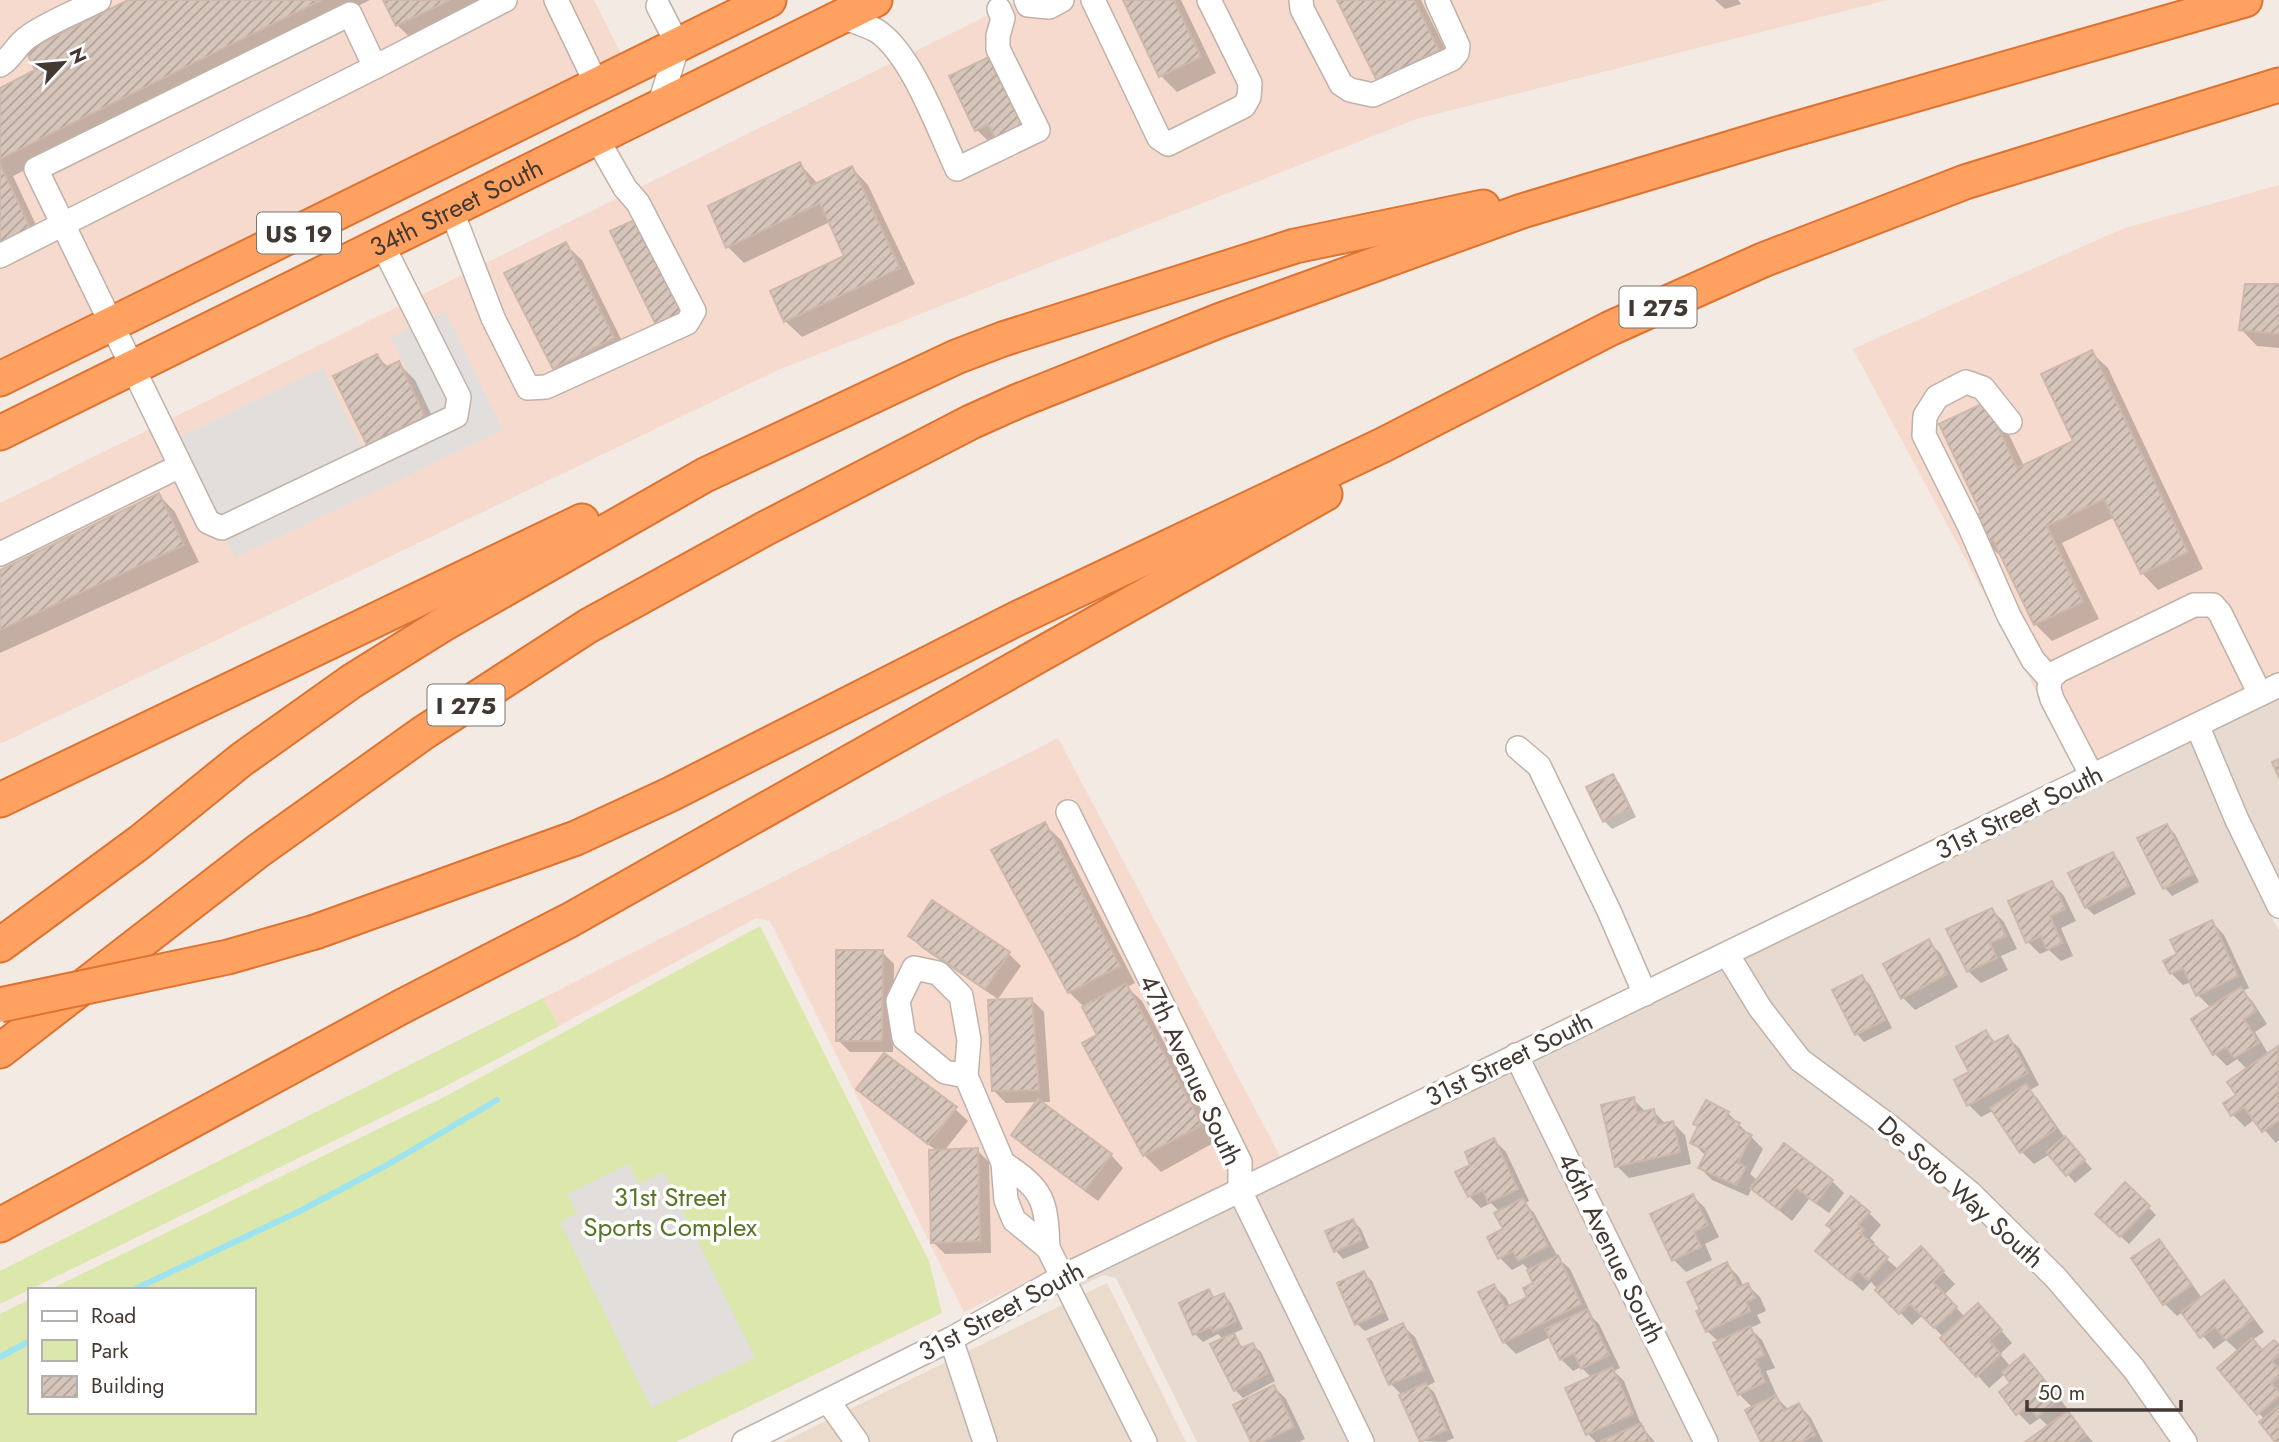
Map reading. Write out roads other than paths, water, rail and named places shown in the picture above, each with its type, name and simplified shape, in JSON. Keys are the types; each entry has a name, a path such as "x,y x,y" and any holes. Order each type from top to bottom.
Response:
{"highway":[{"name":"34th Street South","path":"0,379 769,0"},
{"name":"34th Street South","path":"0,433 875,0"},
{"name":"I 275","path":"0,1051 258,851 423,733 588,626 766,528 971,422 1221,320 1522,211 2245,0"},
{"name":"I 275","path":"0,1005 228,957 315,932 576,838 671,794 1016,619 1382,445 1611,328 1763,260 1965,182 2279,85"},
{"path":"0,945 140,842 241,760 352,681 465,611 705,475 956,357 1003,339 1296,246 1653,172"},
{"path":"0,1225 401,1007 570,920 1074,636 1322,496 1382,445"},
{"path":"0,800 600,512 705,475"}],"street":[{"path":"0,65 9,60 18,46 30,36 99,0"},
{"path":"0,256 505,0"},
{"path":"556,0 597,85"},
{"path":"1027,2 1049,7 1062,0"},
{"path":"1093,0 1159,138 1168,144 1244,106 1249,97 1250,83 1209,0"},
{"path":"1159,138 1228,102 1237,94 1238,79 1234,63 1202,0"},
{"path":"1301,0 1302,9 1341,84 1350,90 1373,95 1452,59 1457,53 1458,46 1437,0"},
{"path":"658,6 678,45 659,106"},
{"path":"841,17 877,31 894,46 908,66 957,169 1038,130 998,49 997,7"},
{"path":"375,67 350,14 36,169 208,522 222,528 456,416 458,397 382,244"},
{"path":"451,209 493,318 528,388 546,387 687,323 694,311 681,283 638,203 625,188 596,138"},
{"path":"2010,422 1983,388 1966,383 1937,397 1925,416 1924,435 1969,525 2009,616 2033,660 2050,679"},
{"path":"0,554 180,466"},
{"path":"2092,776 2052,699 2050,679 2058,671 2203,603 2213,605 2220,613 2269,690"},
{"name":"31st Street South","path":"744,1442 951,1339 1064,1276 2269,690"},
{"path":"2197,725 2237,820 2279,906"},
{"path":"1518,748 1539,766 1609,911 1644,994"},
{"name":"47th Avenue South","path":"1068,812 1240,1163 1240,1191 1362,1442"},
{"name":"De Soto Way South","path":"1727,954 1760,1008 1800,1060 1894,1129 1969,1192 2056,1278 2134,1369 2185,1442"},
{"name":"46th Avenue South","path":"1516,1055 1706,1442"},
{"path":"966,1076 1003,1163 1006,1200 1014,1220 1048,1248 1145,1442"},
{"path":"1003,1163 1027,1179 1039,1194 1046,1212 1048,1248"},
{"path":"951,1339 985,1442"},
{"path":"828,1401 857,1442"}],"waterway":[{"path":"137,1288 300,1211 387,1165 497,1100"},
{"path":"0,1357 28,1342"}],"park label":[{"name":"31st Street Sports Complex","path":"670,1212"}]}
